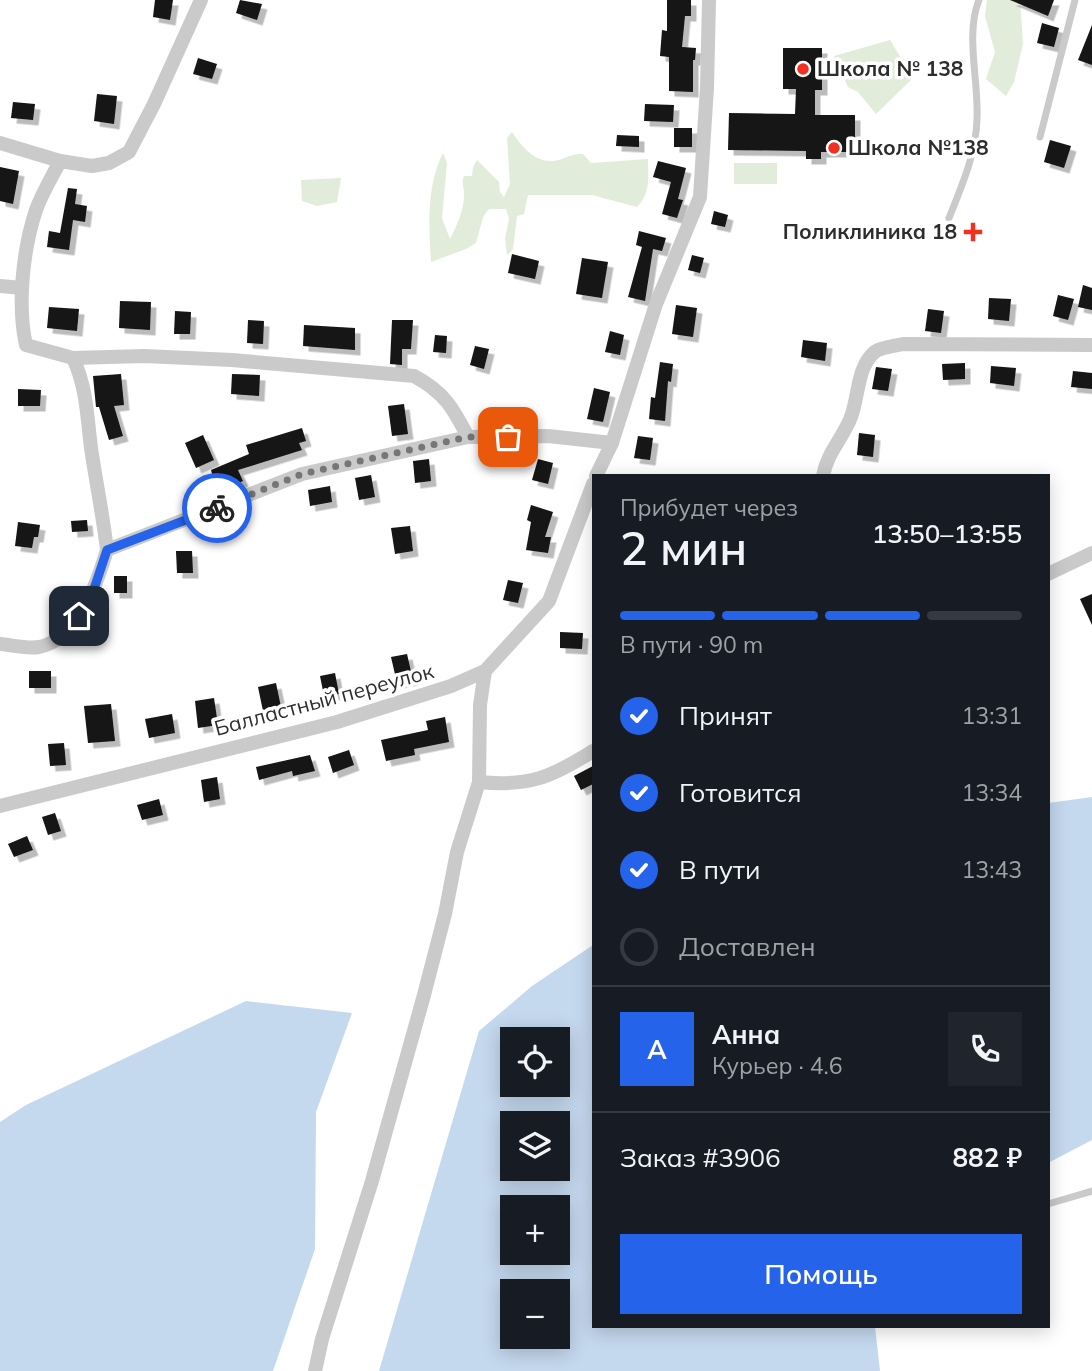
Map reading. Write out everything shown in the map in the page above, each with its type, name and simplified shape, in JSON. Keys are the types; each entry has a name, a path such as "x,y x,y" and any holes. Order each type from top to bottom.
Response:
{"street":[{"path":"0,143 60,161 92,166 109,163 129,152 201,0"},
{"path":"597,474 612,443 656,304 700,197 709,0"},
{"path":"60,161 36,210 22,288 22,324 26,345 73,358 144,356 232,360 415,376 435,387 456,414 468,437"},
{"path":"0,286 22,288"},
{"path":"822,474 831,450 850,419 864,366 877,351 903,344 1092,345"},
{"path":"0,644 40,647 59,637 79,616 95,586 107,550 88,424 86,393 73,358"},
{"path":"107,550 302,474 468,437 548,436 612,443"},
{"name":"Балластный переулок","path":"0,806 337,722 451,686 485,671 549,601 592,487"},
{"path":"1050,573 1092,553"},
{"path":"315,1371 321,1339 372,1181 421,1008 445,914 457,852 479,782 480,705 485,671"},
{"path":"479,782 501,784 528,781 559,773 592,752"}],"lane":[{"path":"949,218 974,150 978,90 973,30 979,0"},
{"path":"1040,137 1075,0"},
{"path":"1050,1203 1092,1191"}],"green space":[{"path":"987,0 1020,0 1023,44 1014,82 1006,96 986,79 995,52 985,16"},
{"path":"890,40 913,78 876,114 858,92 848,87 834,56"},
{"path":"512,132 527,151 546,161 583,154 591,163 648,159 648,185 645,196 637,207 592,195 528,195 524,214 517,216 513,249 507,255 505,238 509,219 506,209 489,209 483,217 476,243 431,262 431,193 443,153 447,163 442,218 450,239 463,205 463,178 472,176 477,160 499,182 500,192 504,197 510,184 507,138"},
{"path":"734,163 777,163 777,184 734,184"},
{"path":"341,178 337,202 317,206 302,201 301,180"}],"water":[{"path":"1092,797 1092,1140 1050,1162 1050,803"},
{"path":"592,946 592,1328 875,1328 880,1371 379,1371 479,1031 532,986"},
{"path":"246,1001 352,1013 316,1112 315,1249 273,1371 0,1371 0,1122 26,1105"}],"building":[{"path":"155,0 173,0 170,20 153,17"},
{"path":"240,0 262,4 257,20 236,13"},
{"path":"667,0 691,0 691,16 685,16 682,47 696,48 693,60 693,92 669,91 669,57 660,56 662,30 667,31"},
{"path":"1010,0 1054,0 1048,16"},
{"path":"1042,23 1059,28 1054,47 1037,43"},
{"path":"1092,25 1092,65 1078,60"},
{"path":"783,48 822,48 822,90 815,90 815,115 855,115 855,152 821,152 821,159 806,159 806,151 728,150 729,113 795,114 796,89 783,89"},
{"path":"198,58 217,64 212,79 193,74"},
{"path":"97,94 117,96 114,124 94,121"},
{"path":"13,102 35,104 33,120 11,118"},
{"path":"645,104 674,105 673,122 644,121"},
{"path":"674,128 692,128 692,147 674,147"},
{"path":"617,135 639,136 639,147 616,146"},
{"path":"1050,140 1071,146 1064,168 1044,162"},
{"path":"658,161 686,168 678,199 683,200 677,218 662,214 671,182 653,177"},
{"path":"0,167 19,171 13,204 0,201"},
{"path":"68,188 77,189 75,204 87,206 85,222 73,220 69,250 47,247 49,231 60,233"},
{"path":"714,211 728,215 725,227 711,224"},
{"path":"639,231 666,238 662,251 653,249 645,301 628,297 642,247 636,245"},
{"path":"512,254 539,261 535,279 508,273"},
{"path":"692,255 704,258 700,273 688,270"},
{"path":"582,258 608,262 602,298 576,294"},
{"path":"1083,285 1092,288 1092,310 1078,307"},
{"path":"1058,295 1074,299 1068,320 1053,316"},
{"path":"989,298 1011,299 1009,321 988,319"},
{"path":"120,301 151,302 150,330 119,328"},
{"path":"676,305 697,308 693,337 672,334"},
{"path":"49,307 79,309 77,331 47,328"},
{"path":"928,309 944,311 941,333 925,331"},
{"path":"175,311 191,312 190,334 174,334"},
{"path":"248,320 264,321 263,344 247,343"},
{"path":"392,320 413,320 411,349 402,349 402,365 390,364"},
{"path":"304,325 355,328 355,350 303,346"},
{"path":"610,331 624,335 620,355 605,352"},
{"path":"435,335 447,336 446,353 433,352"},
{"path":"803,340 827,343 825,361 801,357"},
{"path":"475,346 489,349 484,369 470,365"},
{"path":"660,362 673,364 671,382 668,381 665,421 649,419 651,397 655,398"},
{"path":"965,363 965,379 943,380 942,364"},
{"path":"991,366 1016,368 1014,386 990,383"},
{"path":"876,367 892,369 888,391 872,389"},
{"path":"1073,371 1092,373 1092,389 1071,387"},
{"path":"121,374 124,405 114,406 123,436 109,440 99,407 96,407 93,376"},
{"path":"232,374 260,375 259,396 231,394"},
{"path":"594,388 610,392 603,422 587,419"},
{"path":"18,389 41,390 40,406 18,406"},
{"path":"404,404 408,434 392,436 388,406"},
{"path":"302,428 306,441 299,443 302,450 238,470 243,481 224,489 218,476 213,477 211,470 249,454 246,445"},
{"path":"859,433 875,435 873,457 857,455"},
{"path":"203,435 214,460 196,468 185,443"},
{"path":"638,436 653,438 650,460 634,458"},
{"path":"429,459 431,481 415,483 413,461"},
{"path":"538,459 553,463 548,484 532,480"},
{"path":"371,475 375,497 359,500 355,478"},
{"path":"330,486 332,502 310,506 308,490"},
{"path":"531,505 553,512 545,537 551,537 548,553 526,550 531,522 527,520"},
{"path":"87,520 88,531 72,532 71,521"},
{"path":"18,522 40,525 32,548 15,546"},
{"path":"410,526 413,551 395,554 391,528"},
{"path":"176,551 192,551 193,573 177,573"},
{"path":"114,576 127,576 127,593 114,593"},
{"path":"508,580 523,583 518,603 503,600"},
{"path":"1092,594 1092,625 1080,599"},
{"path":"560,632 583,633 582,649 560,648"},
{"path":"407,654 413,680 397,683 391,657"},
{"path":"29,671 51,671 51,688 29,688"},
{"path":"335,673 339,694 324,696 320,676"},
{"path":"276,683 281,707 263,711 258,687"},
{"path":"214,698 218,725 198,728 195,701"},
{"path":"111,704 115,741 88,743 84,706"},
{"path":"172,714 175,733 149,738 145,719"},
{"path":"445,717 449,742 414,749 415,755 386,761 381,740 428,730 426,721"},
{"path":"64,743 66,765 50,766 48,744"},
{"path":"349,750 354,765 333,773 328,757"},
{"path":"310,755 315,771 293,776 292,771 259,780 256,767"},
{"path":"592,767 592,784 581,790 574,776"},
{"path":"217,777 220,799 204,802 201,780"},
{"path":"159,799 163,815 142,820 137,805"},
{"path":"55,813 61,831 48,835 42,817"},
{"path":"27,836 33,850 14,857 8,844"}],"way so far":[{"path":"217,508 302,474 468,437 508,437"}],"place":[{"name":"Школа № 138","path":"803,69"},
{"name":"Школа №138","path":"834,148"},
{"name":"Поликлиника 18","path":"973,232"}],"route":[{"path":"79,616 95,586 107,550 217,508"}]}
